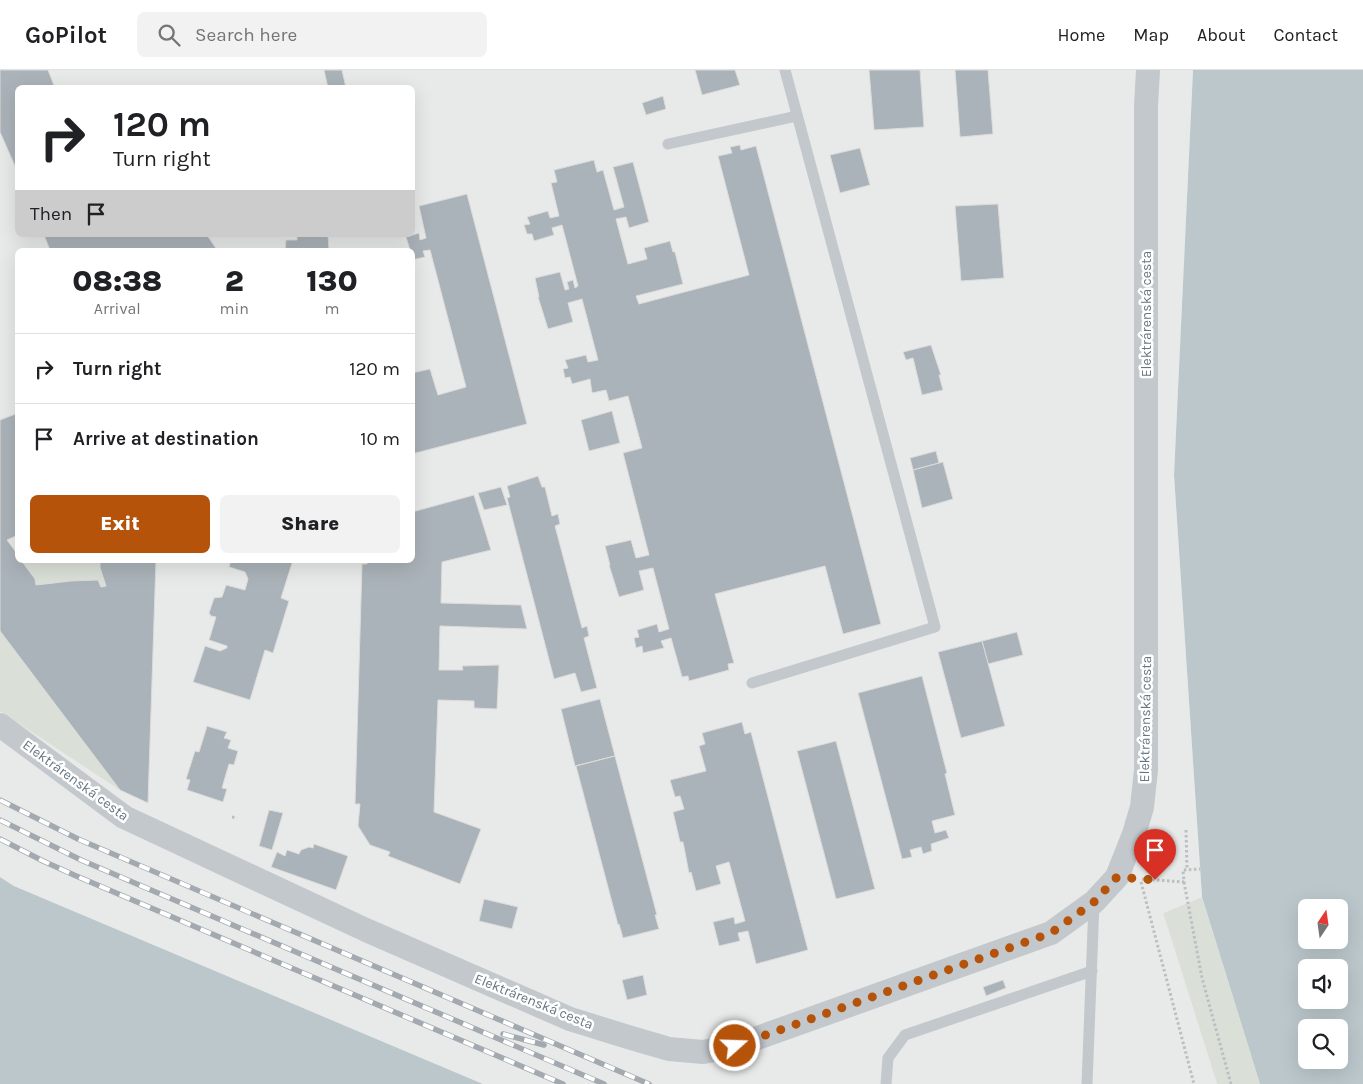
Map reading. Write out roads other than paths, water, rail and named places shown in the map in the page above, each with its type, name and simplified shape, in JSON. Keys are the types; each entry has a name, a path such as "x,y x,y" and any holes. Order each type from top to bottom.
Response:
{"street":[{"name":"Elektrárenská cesta","path":"0,725 124,818 357,926 570,1019 669,1049 703,1052 735,1046 1051,933 1094,902 1117,877 1131,843 1142,807 1146,770 1146,106 1148,70"}],"lane":[{"path":"752,683 936,627 785,70"},
{"path":"668,144 797,116"},
{"path":"1087,1084 1094,902"},
{"path":"886,1084 888,1058 905,1036 1092,971"}],"railway":[{"path":"0,800 78,839 649,1084"},
{"path":"0,820 81,860 604,1084"},
{"path":"0,839 74,875 563,1084"},
{"path":"503,1034 544,1045"}]}
